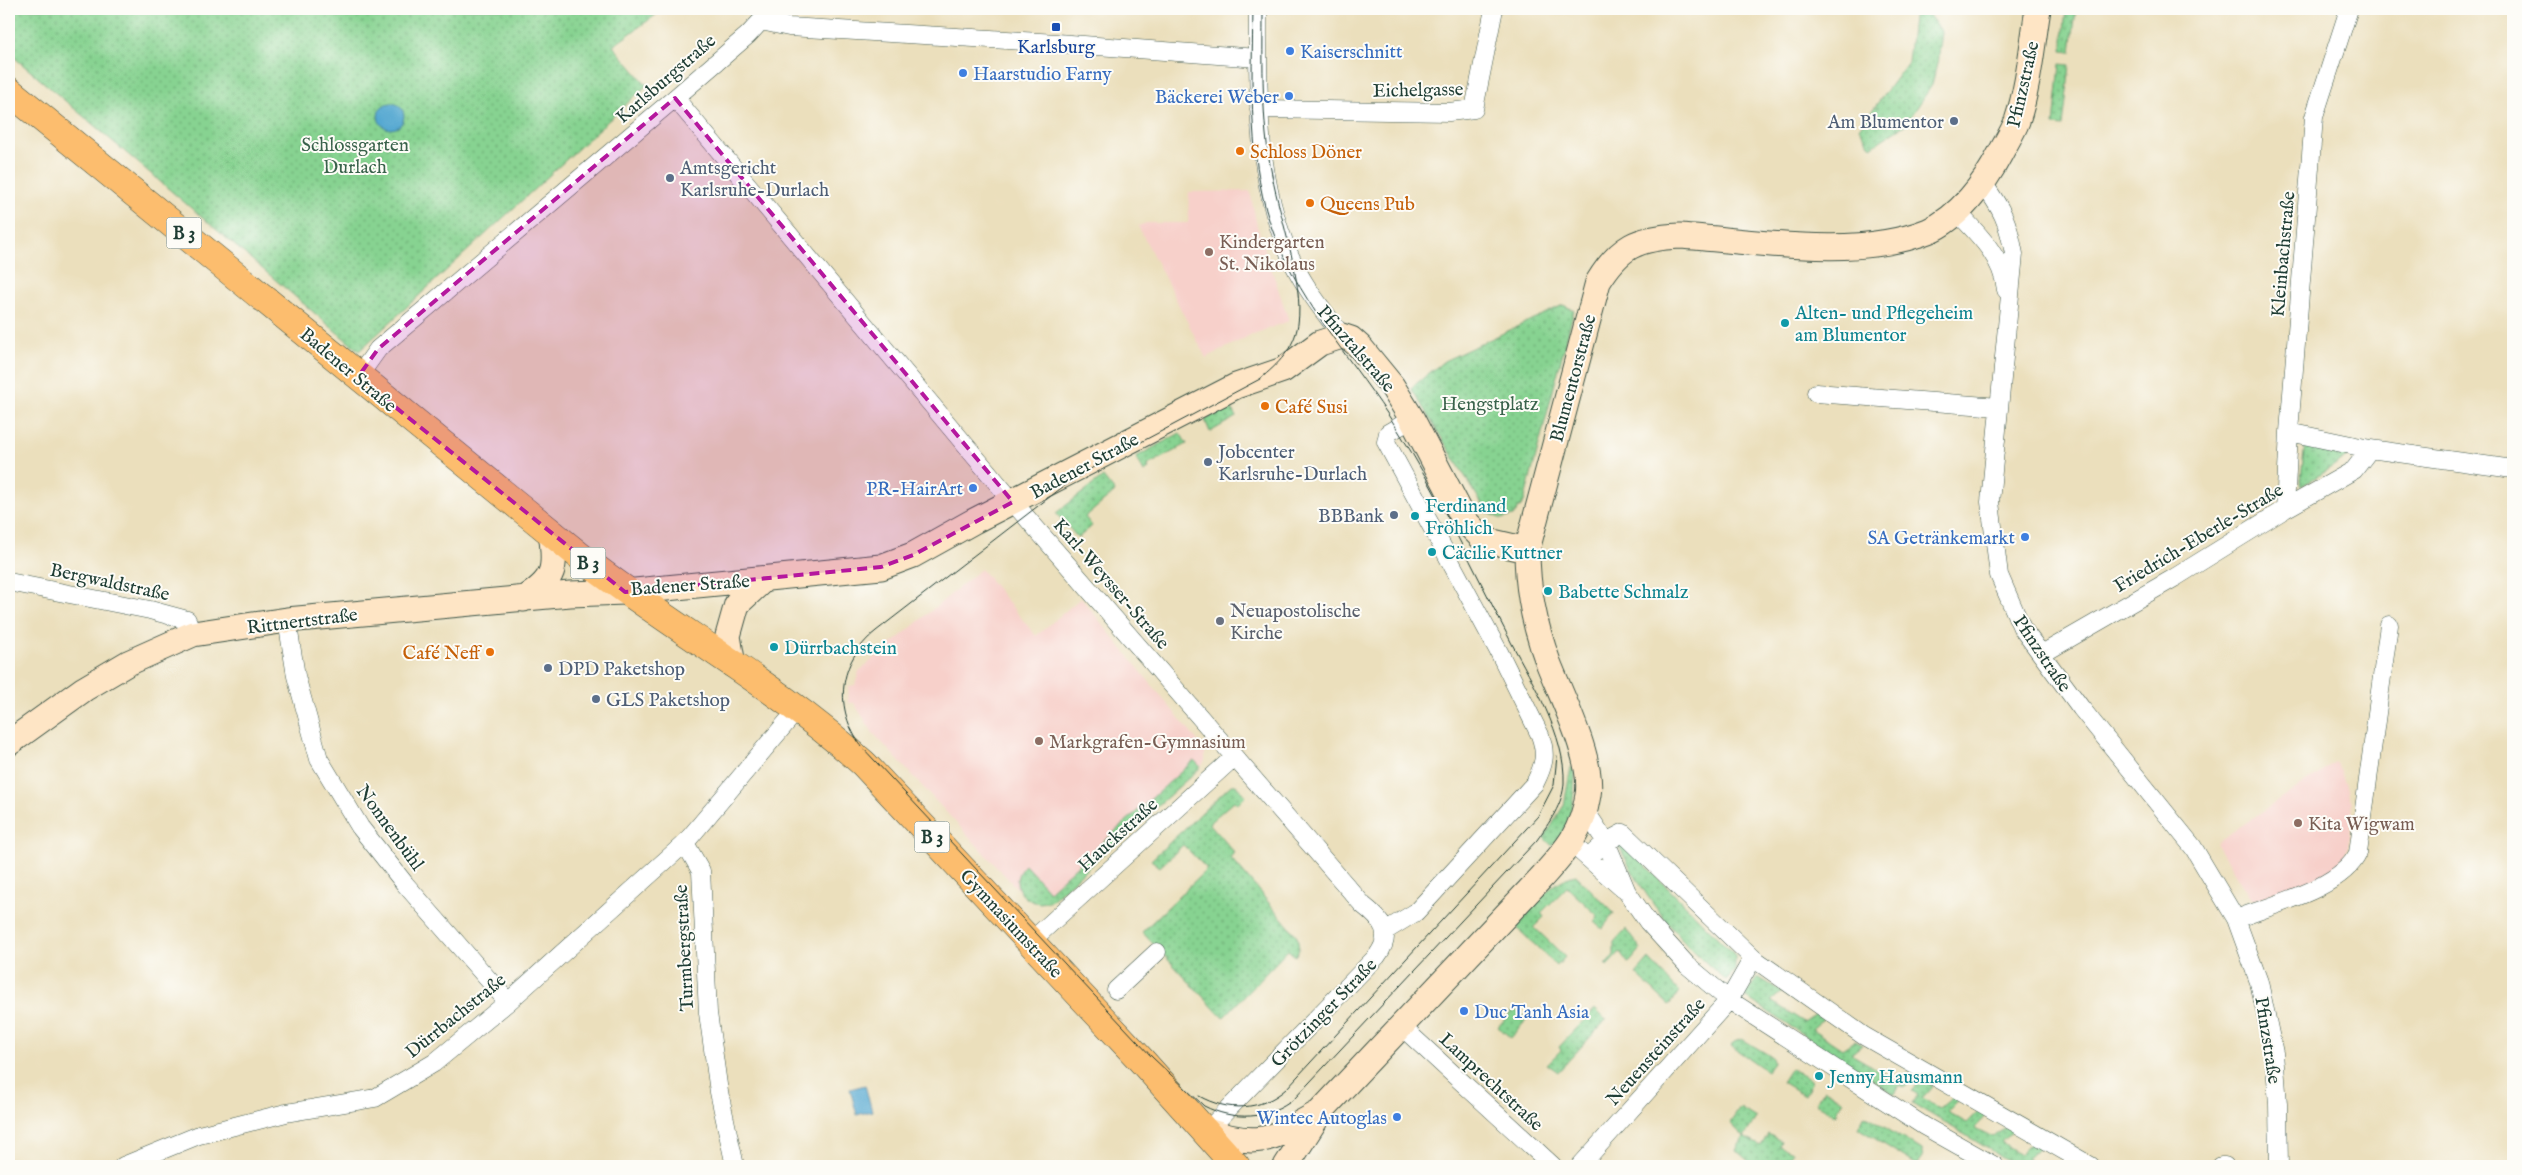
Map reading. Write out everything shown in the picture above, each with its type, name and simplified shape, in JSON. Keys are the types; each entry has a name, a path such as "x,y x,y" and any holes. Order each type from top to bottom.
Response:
{"main road":[{"name":"Pfinzstraße","path":"1956,211 1982,182 2017,122 2026,85 2038,9"},
{"name":"Badener Straße","path":"9,91 329,350 358,377 626,592 881,567 914,555 974,520 1013,502 1236,386 1283,370 1320,343 1342,336"},
{"name":"Blumentorstraße","path":"1580,851 1590,780 1586,762 1547,659 1527,578 1527,550 1598,282 1611,260 1634,243 1662,237 1680,236 1838,247 1867,246 1928,231 1956,211"},
{"name":"Pfinztalstraße","path":"1342,336 1351,339 1360,347 1392,386 1412,419 1465,521 1484,540 1527,550"},
{"path":"524,599 546,583 550,576 554,566 551,532"},
{"path":"733,665 728,636 736,604 764,579"},
{"name":"Rittnertstraße","path":"9,743 52,710 92,684 152,651 193,634 287,620 626,592"},
{"name":"Gymnasiumstraße","path":"626,592 832,735 864,764 1207,1131 1236,1166"},
{"path":"1286,1166 1321,1112 1402,1027 1580,851"},
{"path":"1207,1131 1245,1141 1266,1140 1321,1112"}],"street":[{"name":"Pfinztalstraße","path":"1258,9 1259,109 1266,176 1271,203 1280,232 1301,278 1342,336"},
{"name":"Eichelgasse","path":"1259,109 1449,112 1474,109 1494,9"},
{"name":"Kleinbachstraße","path":"2285,509 2289,432 2314,117 2349,9"},
{"name":"Karlsburgstraße","path":"358,377 378,349 675,98 761,15 789,27 1057,43 1258,58"},
{"name":"Karl-Weysser-Straße","path":"675,98 1013,502 1233,758 1363,905 1376,915 1385,930"},
{"name":"Pfinzstraße","path":"1982,182 1999,205 2009,226 2014,254 1990,502 1998,575 2022,628 2082,708 2193,847 2236,919 2259,982 2274,1053 2278,1104 2278,1166"},
{"name":"Pfinzstraße","path":"1956,211 1983,240 1996,259 2005,282 2008,308"},
{"path":"1816,392 1999,407"},
{"path":"1385,930 1416,912 1535,783 1545,761 1545,748 1540,735 1499,652 1386,442 1388,433 1412,419"},
{"path":"2289,432 2370,449 2513,469"},
{"name":"Friedrich-Eberle-Straße","path":"2042,654 2174,578 2285,509 2354,470 2370,449"},
{"name":"Bergwaldstraße","path":"9,582 150,610 187,620 193,634"},
{"name":"Nonnenbühl","path":"287,620 296,676 319,759 360,827 405,884 508,1002"},
{"path":"2236,919 2328,884 2353,864 2358,853 2389,624"},
{"path":"685,843 797,710"},
{"name":"Hauckstraße","path":"1030,942 1233,758"},
{"path":"1585,810 1606,842 1627,892 1648,922 1687,965 1729,1000 1924,1126 1995,1166"},
{"path":"1627,892 1580,851 1606,842 1622,833 1752,958 1864,1036 2091,1166"},
{"name":"Dürrbachstraße","path":"124,1166 199,1135 286,1113 375,1098 434,1064 508,1002 685,843"},
{"name":"Turmbergstraße","path":"685,843 701,871 708,1012 719,1092 735,1166"},
{"name":"Grötzinger Straße","path":"1207,1131 1377,956 1383,948 1385,930"},
{"path":"1116,990 1157,952"},
{"name":"Neuensteinstraße","path":"1580,1166 1729,1000 1752,958"},
{"name":"Lamprechtstraße","path":"1402,1027 1553,1166"}],"highlighted area":[{"path":"675,98 1013,502 913,555 881,567 625,592 358,377 378,349"}],"shaded area":[{"name":"Kindergarten St. Nikolaus","path":"1250,191 1257,226 1289,321 1251,335 1206,358 1138,226 1146,223 1188,223 1189,192"},
{"name":"Markgrafen-Gymnasium","path":"981,569 1036,636 1081,598 1205,750 1205,761 1201,767 1052,900 1040,903 1022,894 873,733 854,703 848,703 849,686 855,685 859,671"},
{"name":"Kita Wigwam","path":"2335,762 2341,772 2352,803 2348,847 2344,856 2331,872 2257,899 2250,898 2216,843"}],"green space":[{"name":"Schlossgarten Durlach","path":"9,9 664,9 613,46 647,85 359,351 9,53"},
{"path":"1914,9 1929,9 1928,14 1942,32 1932,85 1906,124 1871,147 1859,128 1908,62"},
{"path":"2066,9 2076,9 2071,52 2062,51"},
{"path":"2060,64 2070,65 2063,126 2054,125"},
{"name":"Hengstplatz","path":"1563,305 1574,310 1524,502 1513,516 1501,519 1487,512 1411,388 1444,361"},
{"path":"1230,406 1236,417 1210,432 1205,420"},
{"path":"1180,433 1187,444 1148,465 1149,469 1144,472 1136,457"},
{"path":"2305,444 2346,451 2347,457 2302,486 2300,485"},
{"path":"1103,477 1115,492 1085,517 1092,526 1078,538 1056,513"},
{"path":"1194,760 1201,767 1052,900 1039,903 1026,898 1022,894 1017,883 1020,871 1025,865 1049,891"},
{"path":"1571,767 1575,771 1571,811 1564,830 1552,846 1544,838 1564,805"},
{"path":"1231,785 1236,785 1246,796 1238,804 1234,801 1209,823 1235,853 1230,857 1297,936 1299,949 1295,956 1288,950 1223,1018 1142,932 1207,869 1183,845 1160,867 1151,860"},
{"path":"1622,842 1735,955 1735,970 1726,980 1692,949 1664,918 1629,865 1618,844"},
{"path":"1576,875 1614,913 1602,929 1594,922 1598,916 1567,887 1541,913 1544,917 1534,927 1565,957 1557,966 1517,928 1542,896 1558,883"},
{"path":"1626,929 1641,949 1628,963 1620,952 1607,966 1614,955 1614,942"},
{"path":"1649,959 1679,992 1669,1005 1636,974"},
{"path":"1758,977 1782,992 1771,1001 1804,1022 1816,1014 1823,1019 1812,1029 1842,1049 1854,1041 1862,1045 1851,1054 1896,1080 1908,1073 1914,1075 1905,1088 1900,1085 1894,1094 1744,996"},
{"path":"1514,1009 1527,1019 1511,1038 1498,1027"},
{"path":"1595,1009 1606,1020 1558,1072 1547,1064 1561,1050 1559,1047"},
{"path":"1742,1039 1772,1057 1773,1063 1767,1071 1731,1046 1734,1042"},
{"path":"1791,1068 1812,1081 1805,1096 1782,1082"},
{"path":"1920,1078 1933,1086 1922,1098 1940,1108 1953,1097 1959,1100 1947,1112 1967,1123 1979,1111 1987,1115 1975,1128 1993,1137 2006,1126 2014,1130 2001,1142 2020,1154 2033,1141 2040,1146 2027,1159 2040,1166 2017,1166 1912,1103 1918,1095 1912,1091"},
{"path":"1824,1089 1843,1101 1835,1115 1815,1103"},
{"path":"1740,1108 1756,1118 1744,1137 1730,1123"},
{"path":"1865,1115 1921,1150 1923,1157 1917,1165 1858,1128"},
{"path":"1768,1134 1781,1141 1779,1146 1792,1152 1789,1159 1795,1162 1792,1166 1754,1166 1736,1150 1744,1137 1761,1146"}],"water":[{"path":"391,103 400,107 404,116 400,125 391,129 382,125 378,116 382,107"},
{"path":"865,1085 872,1111 857,1115 850,1089"}],"tram line":[{"path":"1253,9 1252,95 1255,153 1266,210 1275,237 1287,263 1300,288 1396,427 1442,506 1538,692 1554,728 1560,747 1564,783 1558,806 1537,840 1294,1099 1273,1111 1250,1116 1239,1116 1215,1111 1204,1106 1152,1057 862,747 847,717 844,686 847,671 854,657 863,643 876,631 1060,489 1092,468 1260,379 1279,362 1289,348 1298,324 1298,289 1295,270 1268,155 1263,92 1263,9"},
{"path":"1199,1096 1221,1105 1244,1107 1266,1102 1286,1089 1538,816 1554,785 1557,756"}],"place":[{"name":"Karlsburg","path":"1056,27"},
{"name":"Kaiserschnitt","path":"1290,51"},
{"name":"Haarstudio Farny","path":"963,73"},
{"name":"Bäckerei Weber","path":"1289,96"},
{"name":"Am Blumentor","path":"1954,121"},
{"name":"Schloss Döner","path":"1240,151"},
{"name":"Amtsgericht Karlsruhe-Durlach","path":"670,178"},
{"name":"Queens Pub","path":"1310,203"},
{"name":"Kindergarten St. Nikolaus","path":"1209,252"},
{"name":"Alten- und Pflegeheim am Blumentor","path":"1785,323"},
{"name":"Café Susi","path":"1265,406"},
{"name":"Jobcenter Karlsruhe-Durlach","path":"1208,462"},
{"name":"PR-HairArt","path":"973,488"},
{"name":"BBBank","path":"1394,515"},
{"name":"Ferdinand Fröhlich","path":"1415,516"},
{"name":"SA Getränkemarkt","path":"2025,537"},
{"name":"Cäcilie Kuttner","path":"1432,552"},
{"name":"Babette Schmalz","path":"1548,591"},
{"name":"Neuapostolische Kirche","path":"1220,621"},
{"name":"Dürrbachstein","path":"774,647"},
{"name":"Café Neff","path":"490,652"},
{"name":"DPD Paketshop","path":"548,668"},
{"name":"GLS Paketshop","path":"596,699"},
{"name":"Markgrafen-Gymnasium","path":"1039,741"},
{"name":"Kita Wigwam","path":"2298,823"},
{"name":"Duc Tanh Asia","path":"1464,1011"},
{"name":"Jenny Hausmann","path":"1819,1076"},
{"name":"Wintec Autoglas","path":"1397,1117"}]}
